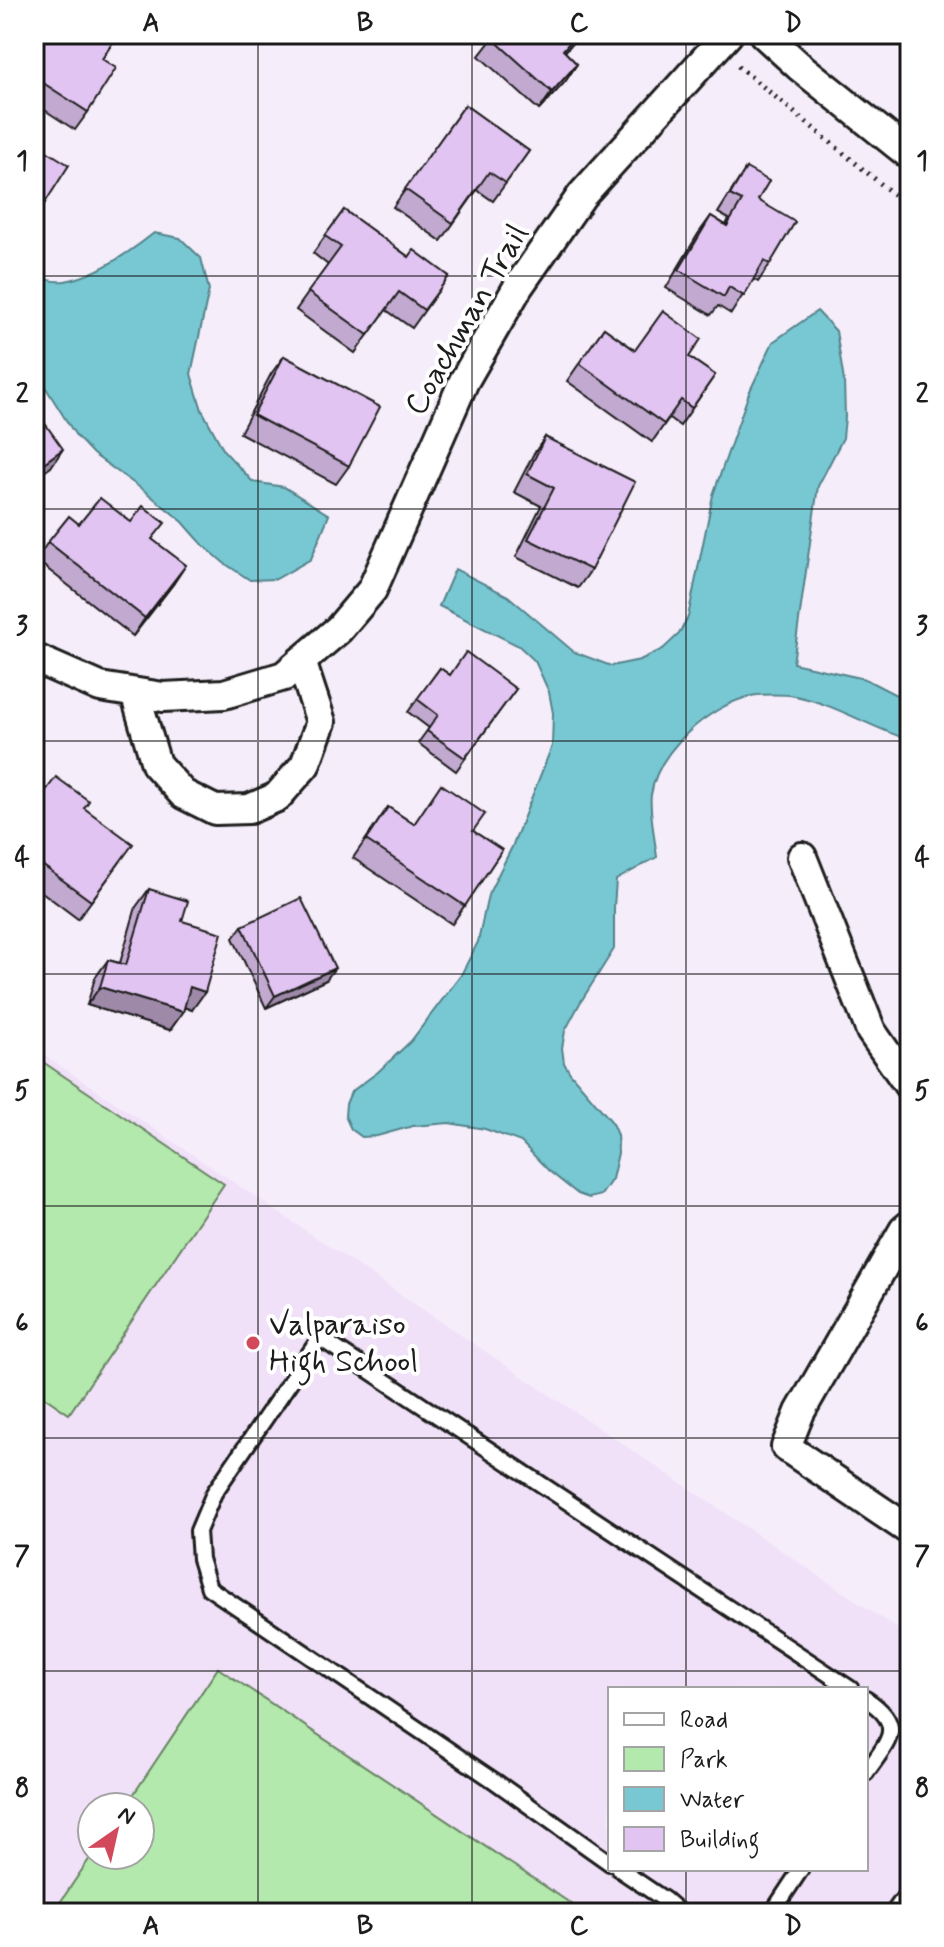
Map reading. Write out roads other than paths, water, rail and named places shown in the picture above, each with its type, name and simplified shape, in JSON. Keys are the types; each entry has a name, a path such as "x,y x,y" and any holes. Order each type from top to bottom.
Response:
{"street":[{"path":"764,34 910,155"},
{"name":"Coachman Trail","path":"34,658 100,687 163,697 224,694 284,676 339,629 372,590 464,381 518,287 582,195 723,40"},
{"path":"135,693 156,764 183,794 215,810 249,809 277,797 305,765 321,722 301,661"},
{"path":"802,857 871,1031 910,1087"},
{"path":"910,1225 904,1230 800,1412 786,1447 910,1529"}],"lane":[{"path":"608,1862 209,1588 200,1559 198,1531 214,1493 320,1338 848,1687"},
{"path":"868,1700 882,1709 891,1724 890,1738 868,1770"},
{"path":"622,1871 680,1913"},
{"path":"772,1913 800,1871"},
{"path":"893,1913 910,1889"}],"water":[{"path":"154,233 180,238 201,258 209,290 191,374 202,410 224,451 253,482 284,487 329,515 311,559 276,579 250,580 224,563 183,522 93,454 76,436 34,369 34,277 61,281 89,274"},
{"path":"817,311 836,331 844,381 845,417 843,438 818,486 793,663 865,679 898,696 910,696 910,740 810,700 785,695 755,695 735,701 702,720 663,762 651,795 657,857 616,880 614,949 565,1031 562,1048 564,1063 570,1073 611,1121 617,1135 618,1153 612,1179 601,1195 589,1198 578,1194 549,1171 521,1142 485,1129 449,1123 413,1126 362,1137 351,1129 345,1116 351,1092 411,1041 461,975 478,942 488,895 512,847 552,746 553,713 549,692 535,661 519,646 439,606 455,569 508,596 574,652 611,666 640,660 663,649 679,634 688,617 713,495 749,393 773,342"}],"place":[{"name":"Valparaiso High School","path":"253,1343"}]}
